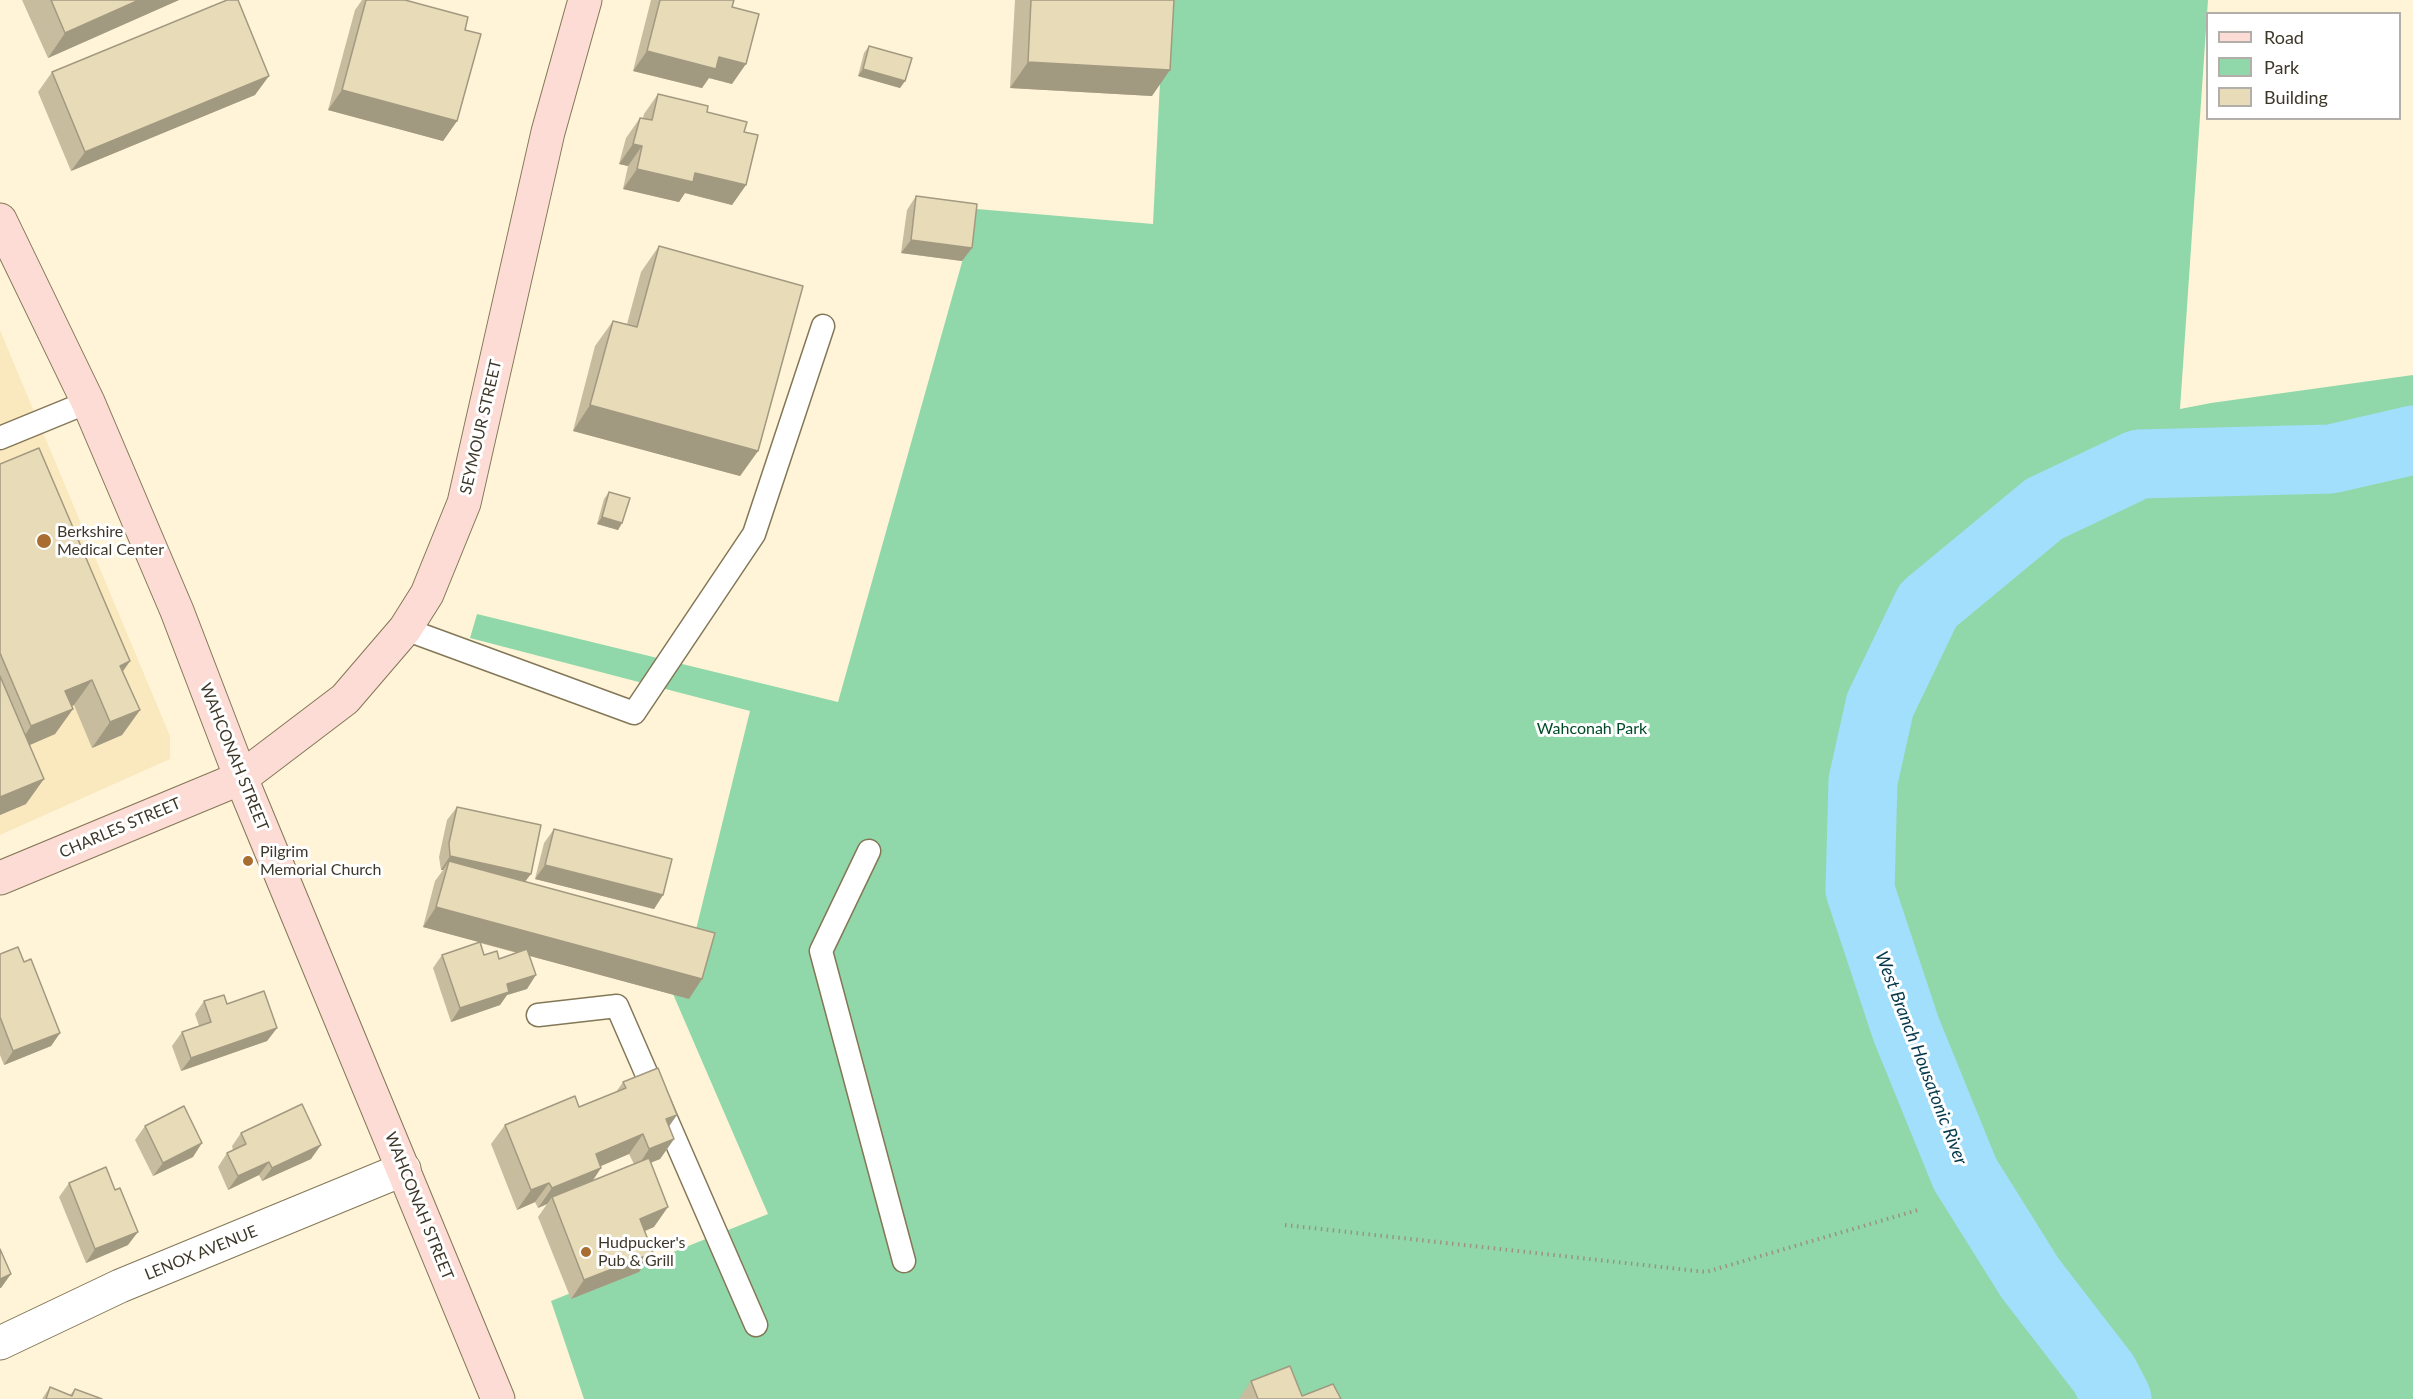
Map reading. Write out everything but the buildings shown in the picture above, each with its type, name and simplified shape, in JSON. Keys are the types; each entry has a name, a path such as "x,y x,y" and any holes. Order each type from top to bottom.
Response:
{"street":[{"name":"SEYMOUR STREET","path":"241,778 345,699 405,629 427,594 464,503 548,132 585,0"},
{"name":"WAHCONAH STREET","path":"0,220 88,402 177,611 241,778 498,1399"},
{"name":"CHARLES STREET","path":"0,878 241,778"},
{"name":"LENOX AVENUE","path":"0,1342 120,1286 404,1169"}],"lane":[{"path":"405,629 634,713 754,534 823,326"},
{"path":"0,438 88,402"},
{"path":"869,851 821,951 904,1261"},
{"path":"538,1015 617,1006 756,1325"}],"path":[{"path":"1285,1225 1706,1272 1918,1210"}],"shaded area":[{"name":"Berkshire Medical Center","path":"0,330 170,736 170,759 0,835"}],"green space":[{"name":"Wahconah Park","path":"1164,0 2208,0 2180,409 2413,375 2413,1399 584,1399 551,1301 768,1214 670,987 681,990 750,711 470,638 477,614 838,702 977,209 1153,224"}],"waterway":[{"name":"West Branch Housatonic River","path":"2117,1399 2104,1374 2030,1278 1965,1174 1906,1029 1860,890 1863,781 1880,705 1928,605 2044,509 2139,464 2331,459 2413,440"}],"place":[{"name":"Berkshire Medical Center","path":"44,541"},
{"name":"Pilgrim Memorial Church","path":"248,861"},
{"name":"Hudpucker's Pub & Grill","path":"586,1252"}]}
